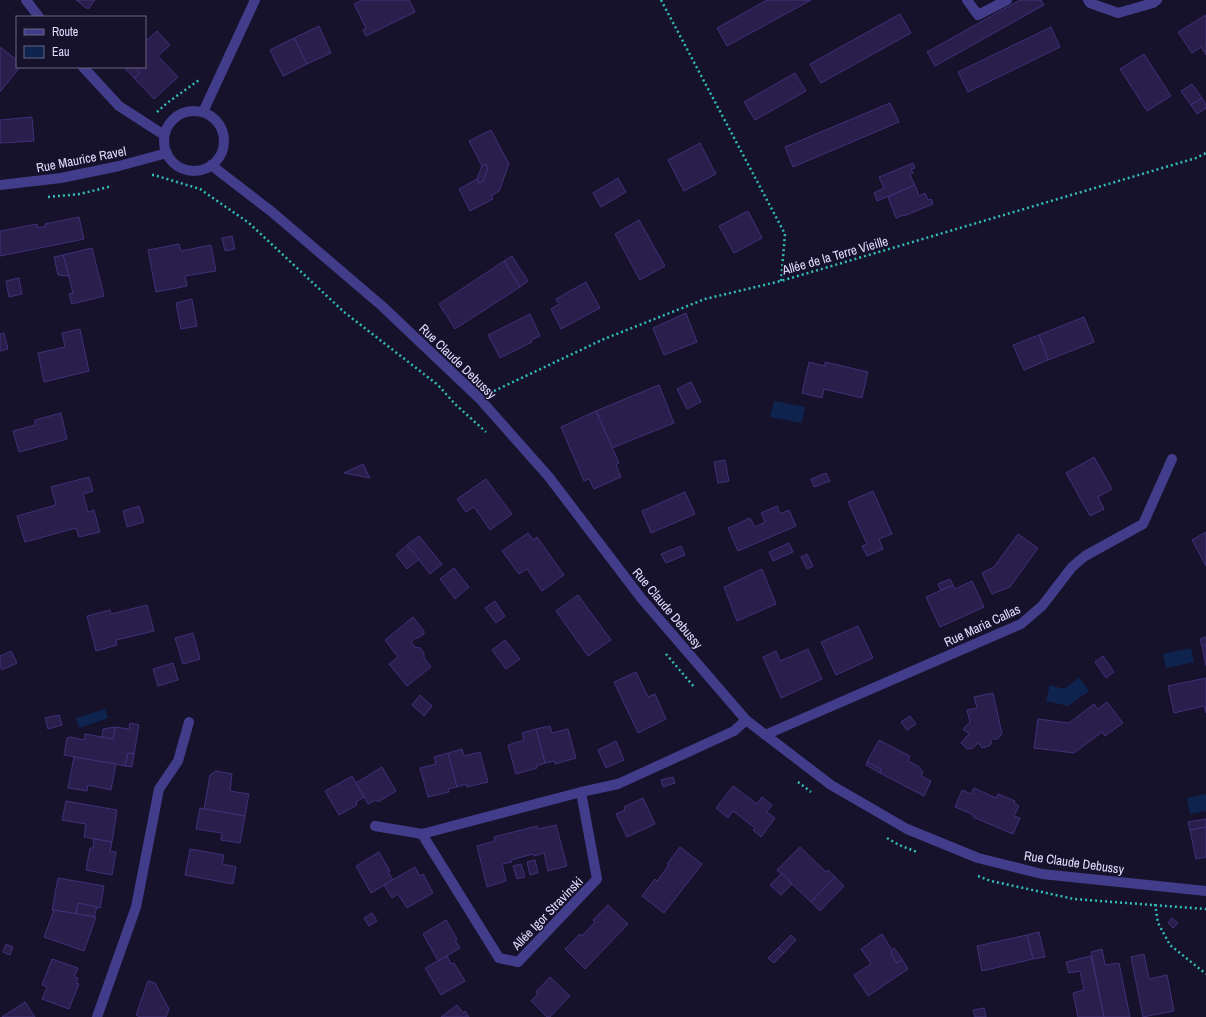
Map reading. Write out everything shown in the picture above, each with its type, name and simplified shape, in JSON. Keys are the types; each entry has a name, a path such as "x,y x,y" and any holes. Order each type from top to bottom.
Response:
{"street":[{"path":"26,0 38,16"},
{"path":"203,112 254,0"},
{"path":"967,0 978,15 1007,0"},
{"path":"1088,0 1090,3 1118,13 1153,3 1156,0"},
{"path":"84,68 119,106 164,135"},
{"path":"203,112 214,118 222,128 224,143 219,159 205,170 196,172 182,169 170,160 164,147 164,135 168,125 180,115 203,112"},
{"name":"Rue Maurice Ravel","path":"0,186 61,178 119,166 167,153"},
{"name":"Rue Claude Debussy","path":"211,165 272,212 382,306 479,398 549,477 641,598 746,720 838,789 907,829 978,858 1042,874 1206,891"},
{"name":"Rue Maria Callas","path":"765,735 1021,624 1042,606 1072,567 1085,556 1143,524 1172,459"},
{"path":"375,826 422,834 581,792 618,784 734,731 746,720"},
{"path":"97,1017 136,907 158,789 178,761 189,722"},
{"name":"Allée Igor Stravinski","path":"422,834 499,958 518,962 597,879 581,792"}],"path":[{"path":"661,0 785,234 781,281"},
{"path":"145,122 167,103 200,79"},
{"name":"Allée de la Terre Vieille","path":"479,398 604,339 705,299 781,281 1196,158 1206,153"},
{"path":"148,158 154,174"},
{"path":"1153,885 1158,923 1170,944 1206,974"}],"water":[{"path":"774,401 805,407 802,423 770,417"},
{"path":"1191,648 1194,662 1166,668 1163,654"},
{"path":"1079,678 1089,691 1068,706 1046,701 1050,685 1064,689"},
{"path":"105,709 108,718 79,728 76,718"},
{"path":"1206,794 1206,811 1190,814 1187,798"}],"building":[{"path":"76,0 95,0 88,9"},
{"path":"362,0 409,0 415,12 366,36 363,30 366,28 354,4"},
{"path":"767,0 811,0 727,46 717,28"},
{"path":"1020,0 1041,0 1044,5 935,66 927,52"},
{"path":"900,14 911,33 821,83 810,64"},
{"path":"1206,15 1206,55 1201,47 1192,53 1178,32"},
{"path":"319,26 331,53 307,64 294,38"},
{"path":"1051,27 1060,47 968,92 958,72"},
{"path":"157,31 170,45 158,56 178,77 154,99 134,78 140,73 136,68 146,68 147,40"},
{"path":"294,38 307,64 283,76 270,50"},
{"path":"0,47 16,59 16,68 19,68 0,92"},
{"path":"1144,54 1171,96 1147,111 1120,69"},
{"path":"125,68 136,68 140,73 134,78"},
{"path":"795,73 806,91 755,120 744,102"},
{"path":"1192,84 1202,98 1191,105 1181,91"},
{"path":"1202,98 1206,108 1197,114 1191,105"},
{"path":"890,103 899,122 793,167 785,147"},
{"path":"32,117 34,141 0,143 0,120"},
{"path":"491,130 509,164 499,191 491,196 493,199 470,211 459,189 477,179 479,183 483,181 488,168 486,164 482,166 469,141"},
{"path":"700,143 716,174 684,191 668,160"},
{"path":"913,163 915,168 911,169 913,173 910,175 915,185 877,201 874,193 884,188 879,177"},
{"path":"486,164 488,168 483,181 479,183 477,179 482,166"},
{"path":"618,178 626,192 601,207 593,193"},
{"path":"915,185 919,196 925,193 928,200 931,199 933,204 896,218 888,197"},
{"path":"748,211 762,238 734,253 719,226"},
{"path":"79,217 84,239 0,256 0,231 37,224 38,228 46,226 45,224"},
{"path":"639,220 665,266 640,280 615,234"},
{"path":"232,236 235,249 225,251 222,238"},
{"path":"179,244 181,251 211,245 216,271 185,276 187,286 156,292 148,250"},
{"path":"92,248 104,296 72,304 69,294 73,293 63,255"},
{"path":"63,255 69,276 58,275 54,257"},
{"path":"512,256 528,281 520,287 504,261"},
{"path":"504,261 520,287 455,329 439,304"},
{"path":"19,278 22,294 9,297 6,281"},
{"path":"586,282 600,308 561,329 551,309 559,304 556,299"},
{"path":"192,299 197,326 181,329 176,303"},
{"path":"686,313 697,342 664,355 653,328"},
{"path":"530,314 540,336 531,340 532,342 500,358 488,335"},
{"path":"1084,317 1094,342 1048,360 1039,335"},
{"path":"80,329 89,371 44,382 38,353 65,347 62,333"},
{"path":"4,333 8,349 0,351 0,334"},
{"path":"1039,335 1048,360 1024,370 1013,345"},
{"path":"809,362 825,366 825,362 868,372 862,398 824,389 822,398 802,393"},
{"path":"691,382 701,402 687,409 677,389"},
{"path":"659,385 674,423 612,448 596,411"},
{"path":"596,411 619,463 616,465 621,477 594,489 589,479 584,481 561,427"},
{"path":"61,413 67,439 19,452 13,431 35,425 35,420"},
{"path":"1094,457 1112,489 1098,497 1104,509 1090,516 1066,473"},
{"path":"725,460 729,481 718,483 714,462"},
{"path":"363,464 370,478 344,473"},
{"path":"826,473 830,481 814,487 811,479"},
{"path":"89,477 93,491 83,494 88,512 94,510 100,532 79,537 76,528 25,542 17,516 56,505 51,487"},
{"path":"486,479 512,514 490,530 474,507 466,512 457,499"},
{"path":"873,491 892,534 879,539 883,549 867,556 862,546 867,544 848,502"},
{"path":"685,492 695,514 651,533 642,511"},
{"path":"139,506 144,522 127,527 123,511"},
{"path":"777,506 780,514 789,510 796,526 738,551 728,528 750,518 755,527 765,522 761,513"},
{"path":"1206,532 1206,566 1192,540"},
{"path":"528,533 533,540 537,537 564,575 542,591 527,569 519,574 502,551"},
{"path":"1018,534 1038,548 1010,587 992,594 982,573 994,567"},
{"path":"419,536 442,564 430,574 407,545"},
{"path":"789,543 793,552 773,561 769,552"},
{"path":"407,545 419,559 407,569 396,555"},
{"path":"681,546 685,555 666,563 661,554"},
{"path":"807,554 813,566 807,569 801,557"},
{"path":"454,568 469,587 455,599 440,579"},
{"path":"762,569 776,604 737,621 724,587"},
{"path":"950,579 953,585 941,590 938,584"},
{"path":"972,581 984,607 940,627 926,597 953,585 955,589"},
{"path":"578,595 611,640 588,656 556,611"},
{"path":"495,601 505,616 496,623 485,608"},
{"path":"147,605 154,631 116,640 117,645 96,651 87,616 110,610 111,614"},
{"path":"413,617 424,631 424,634 411,642 415,647 420,648 424,653 424,658 431,667 407,686 389,664 398,657 385,640"},
{"path":"858,626 873,658 836,675 821,642"},
{"path":"193,633 200,659 183,664 175,638"},
{"path":"1206,637 1206,645 1202,646 1200,639"},
{"path":"505,640 520,659 506,669 492,650"},
{"path":"1206,645 1206,666 1202,646"},
{"path":"808,649 822,679 781,698 763,657 776,651 780,661"},
{"path":"11,651 17,663 2,670 0,665 0,656"},
{"path":"1103,656 1114,672 1106,678 1095,662"},
{"path":"173,663 178,680 158,686 153,669"},
{"path":"636,672 648,697 655,694 666,719 638,733 614,682"},
{"path":"1206,678 1206,713 1204,706 1174,713 1168,686"},
{"path":"993,693 1002,734 996,740 994,738 990,741 992,743 989,746 982,748 978,743 973,748 967,749 961,743 969,734 963,729 970,722 967,710 977,708 974,697"},
{"path":"420,695 432,706 424,716 412,705"},
{"path":"1107,702 1123,723 1105,736 1102,732 1074,753 1034,748 1038,719 1069,723 1094,704 1098,709"},
{"path":"59,715 62,725 48,729 45,718"},
{"path":"910,716 916,724 907,730 901,722"},
{"path":"130,723 139,725 134,754 128,753 125,766 64,755 67,738 71,737 84,740 85,734 113,739 115,727 129,729"},
{"path":"550,726 552,733 568,729 576,758 555,764 555,761 545,763 536,729"},
{"path":"115,727 113,739 102,737 103,729"},
{"path":"536,729 545,763 536,766 537,768 516,774 508,745 524,740 522,733"},
{"path":"879,740 910,756 908,761 918,766 923,772 921,776 931,781 924,796 880,773 881,769 867,762"},
{"path":"616,741 624,760 606,768 598,750"},
{"path":"462,749 464,756 480,752 488,782 467,787 466,784 457,787 448,753"},
{"path":"128,753 134,754 132,767 125,766"},
{"path":"448,753 457,787 448,789 449,792 428,797 420,768 436,764 434,757"},
{"path":"74,757 116,764 111,790 88,785 87,791 68,788"},
{"path":"867,762 881,769 880,773 866,765"},
{"path":"382,767 396,791 378,802 376,800 368,804 356,783"},
{"path":"216,771 232,774 230,791 249,794 245,816 204,809 210,775"},
{"path":"352,776 364,797 356,802 357,805 339,815 325,791"},
{"path":"673,777 675,783 663,787 661,780"},
{"path":"733,786 757,804 762,797 772,805 767,812 775,818 761,837 753,830 755,828 733,811 728,818 716,808"},
{"path":"974,788 996,798 998,794 1015,801 1014,803 1019,806 1014,816 1020,818 1013,834 973,817 974,815 955,807 962,790 971,794"},
{"path":"643,798 655,824 627,837 616,814 625,810 624,807"},
{"path":"66,801 117,810 112,842 84,837 86,824 62,820"},
{"path":"200,808 245,816 240,843 221,840 222,833 196,829"},
{"path":"1206,819 1206,827 1190,830 1188,822"},
{"path":"556,825 567,866 548,871 544,853 534,856 533,854 502,864 506,881 487,887 477,846 495,841 494,837 537,826 538,829"},
{"path":"1206,827 1206,857 1196,859 1190,830"},
{"path":"94,839 112,842 110,851 116,852 112,875 86,870 90,848 93,848"},
{"path":"680,847 702,864 664,913 642,896 655,879 657,881 669,865 667,864"},
{"path":"800,847 826,872 828,870 835,877 811,902 777,870"},
{"path":"190,849 224,855 222,864 236,867 233,884 185,875"},
{"path":"379,852 390,871 388,872 393,880 371,893 356,866"},
{"path":"535,860 538,873 530,875 527,862"},
{"path":"521,864 525,877 517,879 513,866"},
{"path":"415,867 420,876 423,874 433,893 407,908 398,894 392,898 384,885"},
{"path":"782,873 792,884 781,895 770,885"},
{"path":"835,877 844,886 820,911 811,902"},
{"path":"58,878 104,886 100,908 78,903 76,914 52,910"},
{"path":"78,903 97,907 94,917 76,914"},
{"path":"608,905 628,924 585,969 565,949 580,934 582,936 595,922 593,920"},
{"path":"54,910 96,917 84,951 44,937"},
{"path":"372,913 377,921 369,926 364,918"},
{"path":"1172,918 1178,923 1173,928 1168,923"},
{"path":"446,920 457,939 455,940 460,948 438,961 423,934"},
{"path":"1039,932 1045,957 1033,959 1027,935"},
{"path":"882,934 892,950 891,954 897,963 902,959 908,969 868,996 854,975 871,964 861,949"},
{"path":"791,935 796,940 784,953 778,948"},
{"path":"1027,935 1033,959 982,971 977,946"},
{"path":"6,944 13,947 10,955 3,952"},
{"path":"778,948 784,953 774,963 768,958"},
{"path":"894,948 902,959 897,963 891,954"},
{"path":"1102,949 1105,965 1119,963 1130,1017 1104,1017 1091,952"},
{"path":"1144,954 1149,979 1167,975 1174,1011 1143,1017 1131,957"},
{"path":"447,956 451,964 454,963 465,981 441,995 425,968"},
{"path":"1091,956 1104,1017 1078,1017 1073,993 1084,990 1080,971 1069,973 1066,962"},
{"path":"52,959 78,968 74,977 78,978 76,983 79,984 69,1009 42,999 47,987 42,985"},
{"path":"550,977 570,996 550,1017 547,1017 531,1001 538,994 536,992"},
{"path":"148,981 155,983 169,1009 166,1017 140,1017 136,1015"},
{"path":"25,1002 35,1017 2,1017"},
{"path":"457,1005 463,1013 465,1011 469,1017 441,1017"},
{"path":"984,1008 986,1017 975,1017 973,1010"}]}
